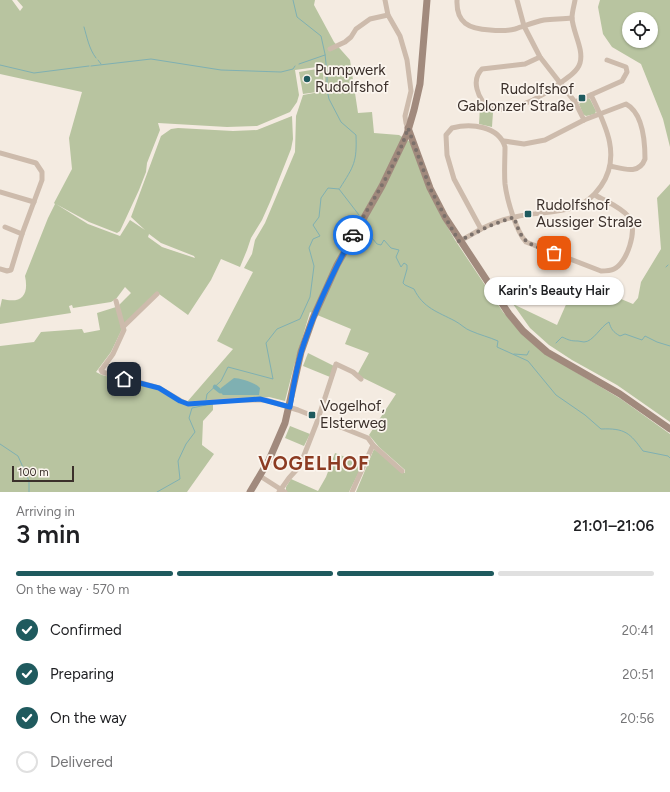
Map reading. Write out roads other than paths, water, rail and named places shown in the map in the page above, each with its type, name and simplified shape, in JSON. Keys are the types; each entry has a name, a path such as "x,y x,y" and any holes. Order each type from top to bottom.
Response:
{"main road":[{"path":"250,492 271,456 286,423 306,336 336,265 382,186 408,128 420,84 427,0"},
{"path":"408,128 430,188 445,217 459,241 508,314 530,338 547,352 620,394 670,429"}],"street":[{"path":"385,0 388,15 400,36 407,60 411,91 405,116 408,128"},
{"path":"457,0 456,10 464,23 479,30 502,31 544,20 572,18"},
{"path":"517,0 524,26 540,57 576,102 584,120"},
{"path":"540,57 525,64 482,69 476,78 480,98 485,104 496,109 504,109 526,103 542,96 577,69 580,63 580,53 572,18 575,0"},
{"path":"330,49 345,42 351,37 356,29 370,19 388,15"},
{"path":"576,102 622,81 627,72 626,67 607,60"},
{"path":"459,241 481,229 514,217 528,214 561,211 576,207 588,201 595,195 605,180 610,166 611,148 610,138 591,95"},
{"path":"504,141 527,144 545,140 584,120 626,104 632,107 641,126 645,153 643,163 639,168 634,170 610,166"},
{"path":"481,229 454,179 447,155 446,135 452,128 458,126 487,128 495,131 504,141 506,147 505,186 514,217 522,238 526,242 601,271 613,270 619,266 633,239 632,223 628,216 595,195"},
{"path":"0,153 36,163 42,172 42,180 22,234 11,270 0,269"},
{"path":"0,192 34,202"},
{"path":"5,227 22,234"},
{"path":"123,327 157,294"},
{"path":"116,301 124,330 113,354 101,370 102,372 155,387 188,404 260,399 290,407 368,438 372,445 402,471"},
{"path":"260,476 282,491 299,467 318,418 336,364 353,372 361,379"},
{"path":"352,492 372,445"}],"water":[{"path":"234,378 248,381 258,386 260,388 259,395 223,395 221,393 221,388"}],"waterway":[{"path":"293,0 297,17 321,36 325,54 329,99 341,122 356,135 356,152 354,163 340,188"},
{"path":"84,27 90,47 96,58"},
{"path":"299,64 325,55"},
{"path":"91,66 151,59 221,70 281,72 293,69 295,66"},
{"path":"98,60 101,64"},
{"path":"0,65 34,73 89,66"},
{"path":"206,400 207,394 221,381 228,367 273,379 266,343 277,329 300,319 310,297 314,266 309,248 313,239 320,236 313,225 319,217 321,198 328,188 339,189"},
{"path":"339,189 359,215"},
{"path":"363,227 377,244 381,245 384,240 391,248 399,250 396,257 401,267 404,263 407,265 403,283 414,289 426,305 469,330 498,341 497,347 528,361 556,395 585,415 601,429 616,429 626,433 643,451 668,456 670,458"},
{"path":"556,343 562,337 571,341 587,341 594,337 609,322 613,330 620,336 625,334 642,340 645,336 670,346"},
{"path":"514,354 527,355 529,351"},
{"path":"215,387 220,391"},
{"path":"157,492 180,479 178,461 186,444 195,432 189,418 192,408 206,405"},
{"path":"0,444 18,456 29,481 29,492"}],"place":[{"name":"Pumpwerk Rudolfshof","path":"307,79"},
{"name":"Rudolfshof Gablonzer Straße","path":"582,98"},
{"name":"Rudolfshof Aussiger Straße","path":"528,214"},
{"name":"Karin's Beauty Hair","path":"554,253"},
{"name":"Vogelhof, Elsterweg","path":"312,415"}],"district":[{"name":"VOGELHOF","path":"314,463"}]}
